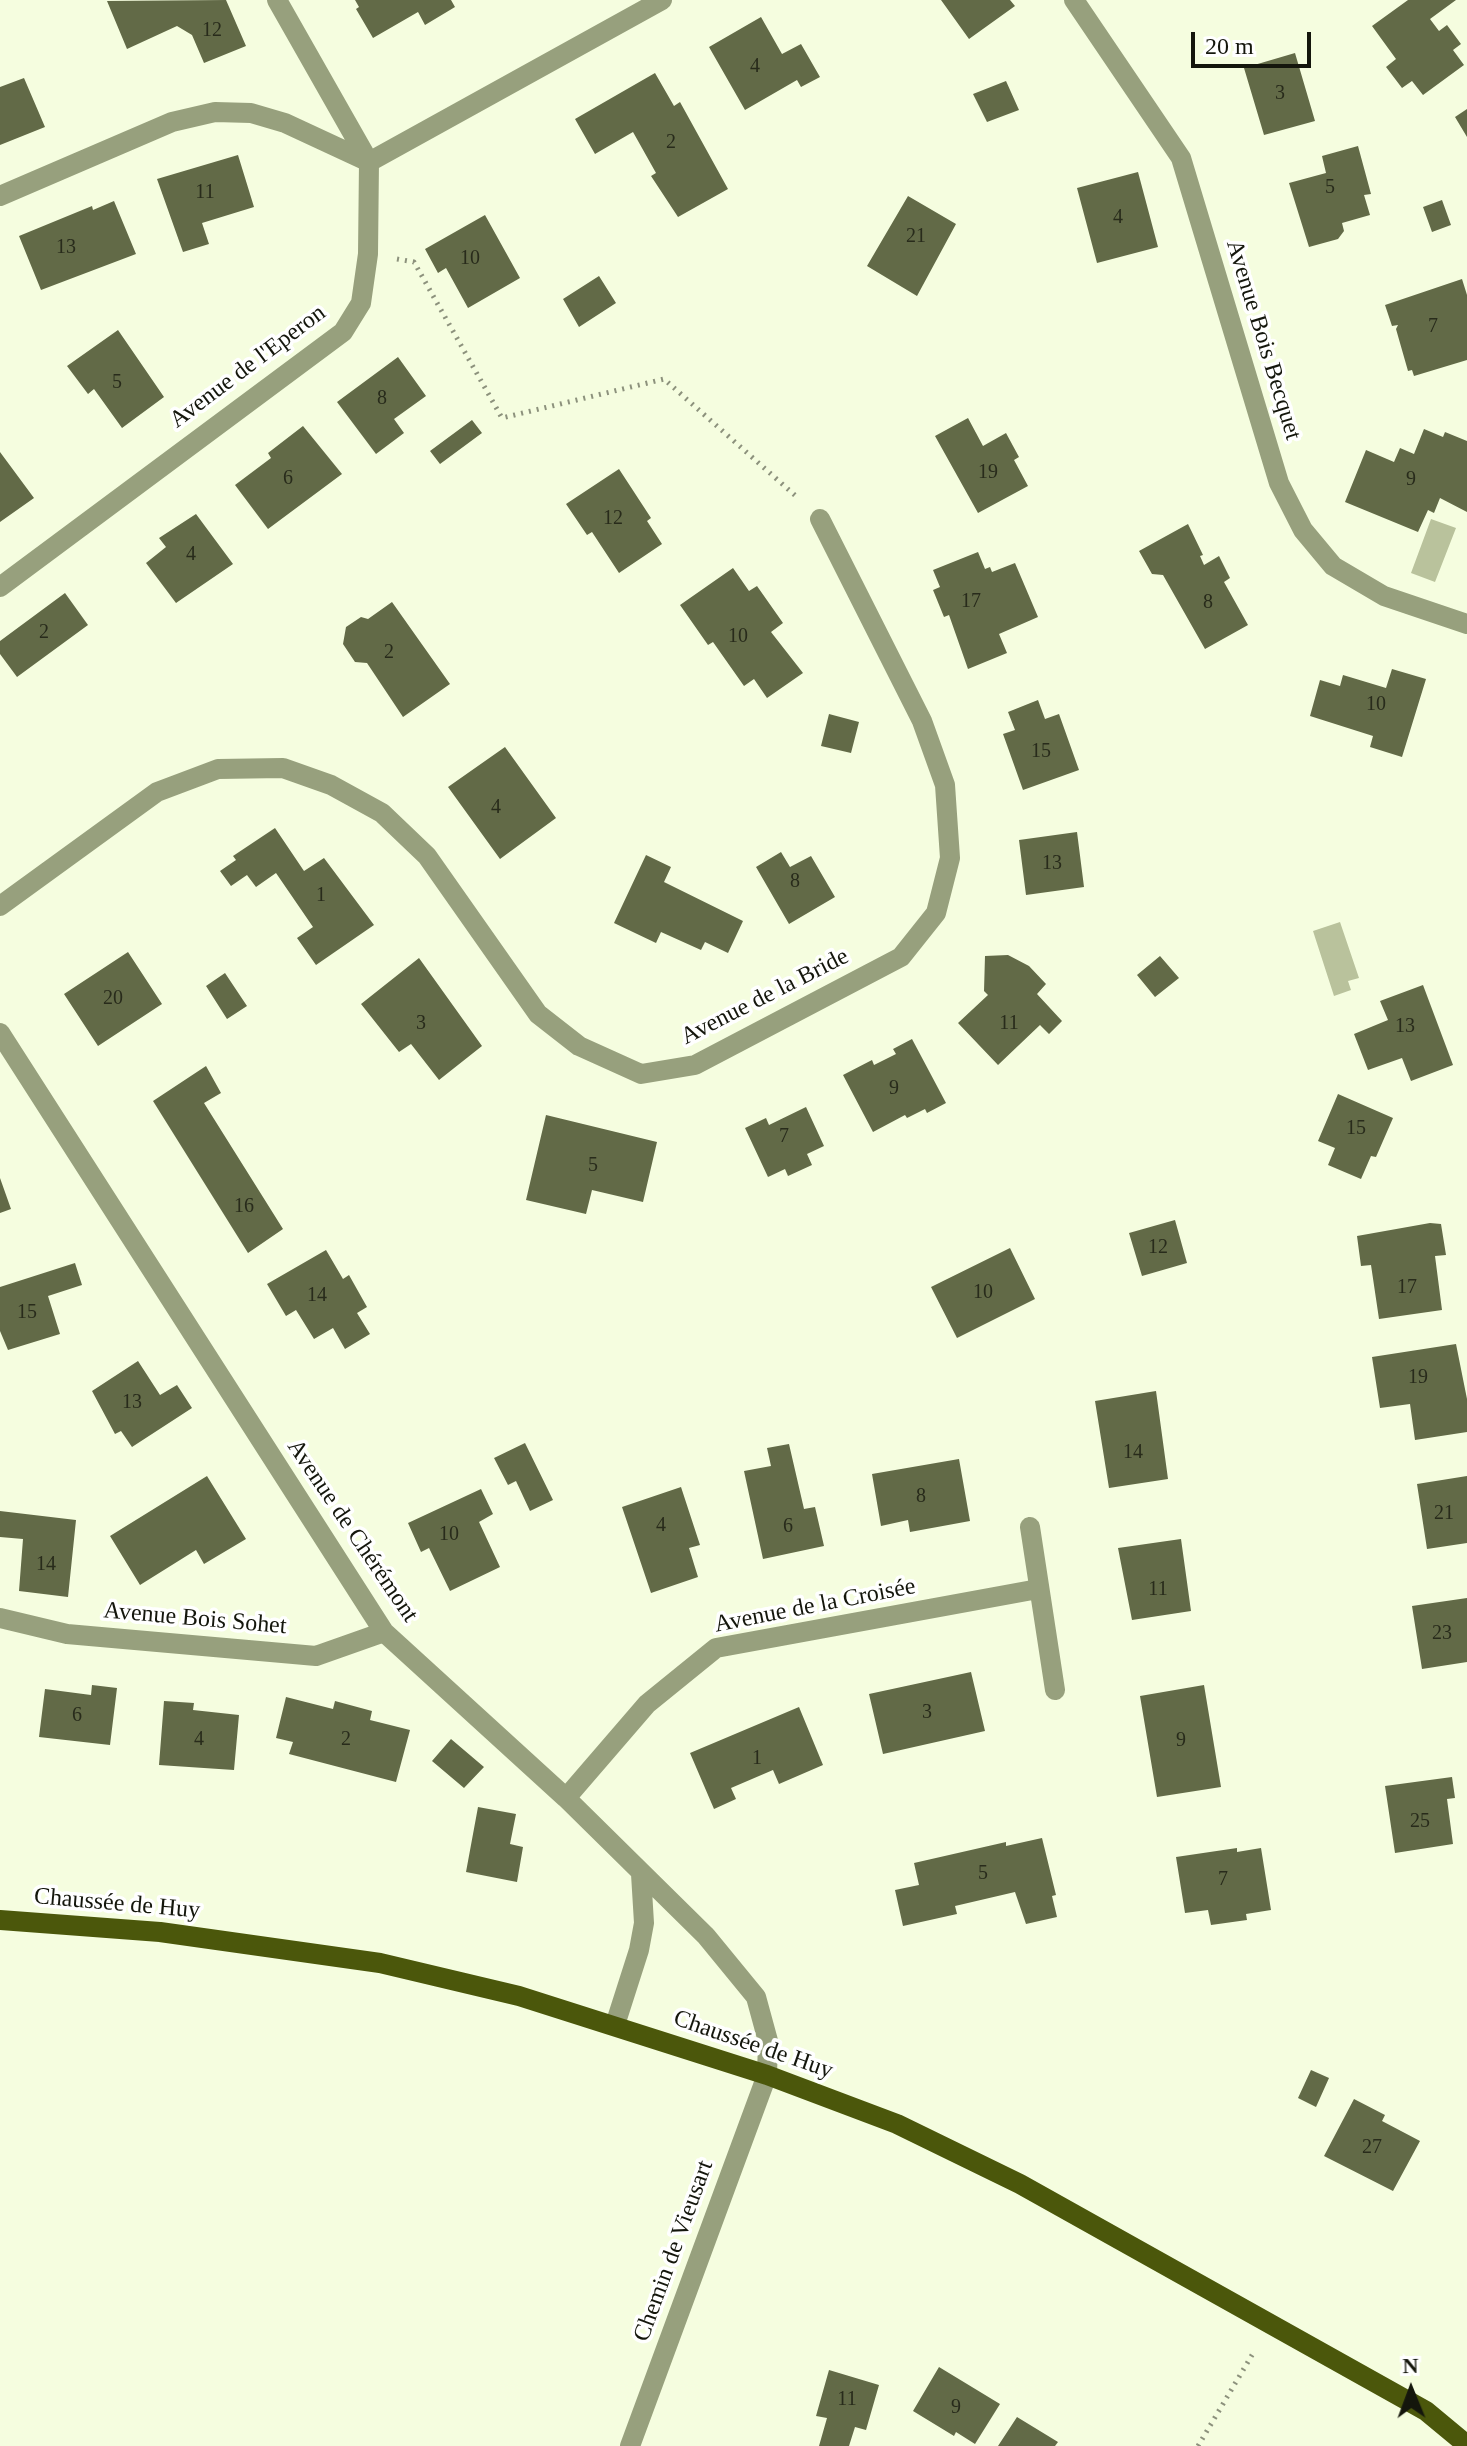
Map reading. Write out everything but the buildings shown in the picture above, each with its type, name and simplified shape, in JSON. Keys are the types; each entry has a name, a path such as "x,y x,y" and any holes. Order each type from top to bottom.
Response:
{"main road":[{"name":"Chaussée de Huy","path":"0,1920 160,1932 380,1963 519,1996 767,2075 897,2124 1020,2184 1271,2321 1426,2411 1467,2445"},
{"name":"Chaussée de Huy","path":"1426,2411 1467,2424"}],"street":[{"path":"277,0 369,162"},
{"path":"369,162 662,0"},
{"name":"Avenue Bois Becquet","path":"1074,0 1181,158 1279,483 1303,530 1333,566 1384,596 1467,624"},
{"path":"0,196 172,122 215,112 251,113 285,123 369,162"},
{"name":"Avenue de l'Eperon","path":"0,587 343,332 361,303 368,254 369,162"},
{"name":"Avenue de la Bride","path":"0,906 157,792 218,769 283,768 331,785 382,813 427,856 538,1014 579,1046 641,1074 695,1065 901,957 936,913 950,858 945,785 922,721 820,519"},
{"name":"Avenue de Chérémont","path":"0,1033 384,1632 566,1798 706,1936 756,1997 768,2041 767,2075"},
{"path":"1030,1527 1055,1690"},
{"name":"Avenue de la Croisée","path":"566,1798 647,1704 716,1648 1038,1589"},
{"name":"Avenue Bois Sohet","path":"0,1618 67,1634 316,1656 384,1632"},
{"path":"615,2025 639,1950 644,1923 641,1874"},
{"name":"Chemin de Vieusart","path":"630,2446 767,2075"}],"path":[{"path":"368,254 414,262 502,418 664,379 820,519"},
{"path":"1198,2446 1271,2321"}],"shaded area":[{"path":"1431,519 1456,528 1435,582 1411,573"},
{"path":"1340,922 1359,978 1348,981 1351,990 1334,996 1313,931"}]}
